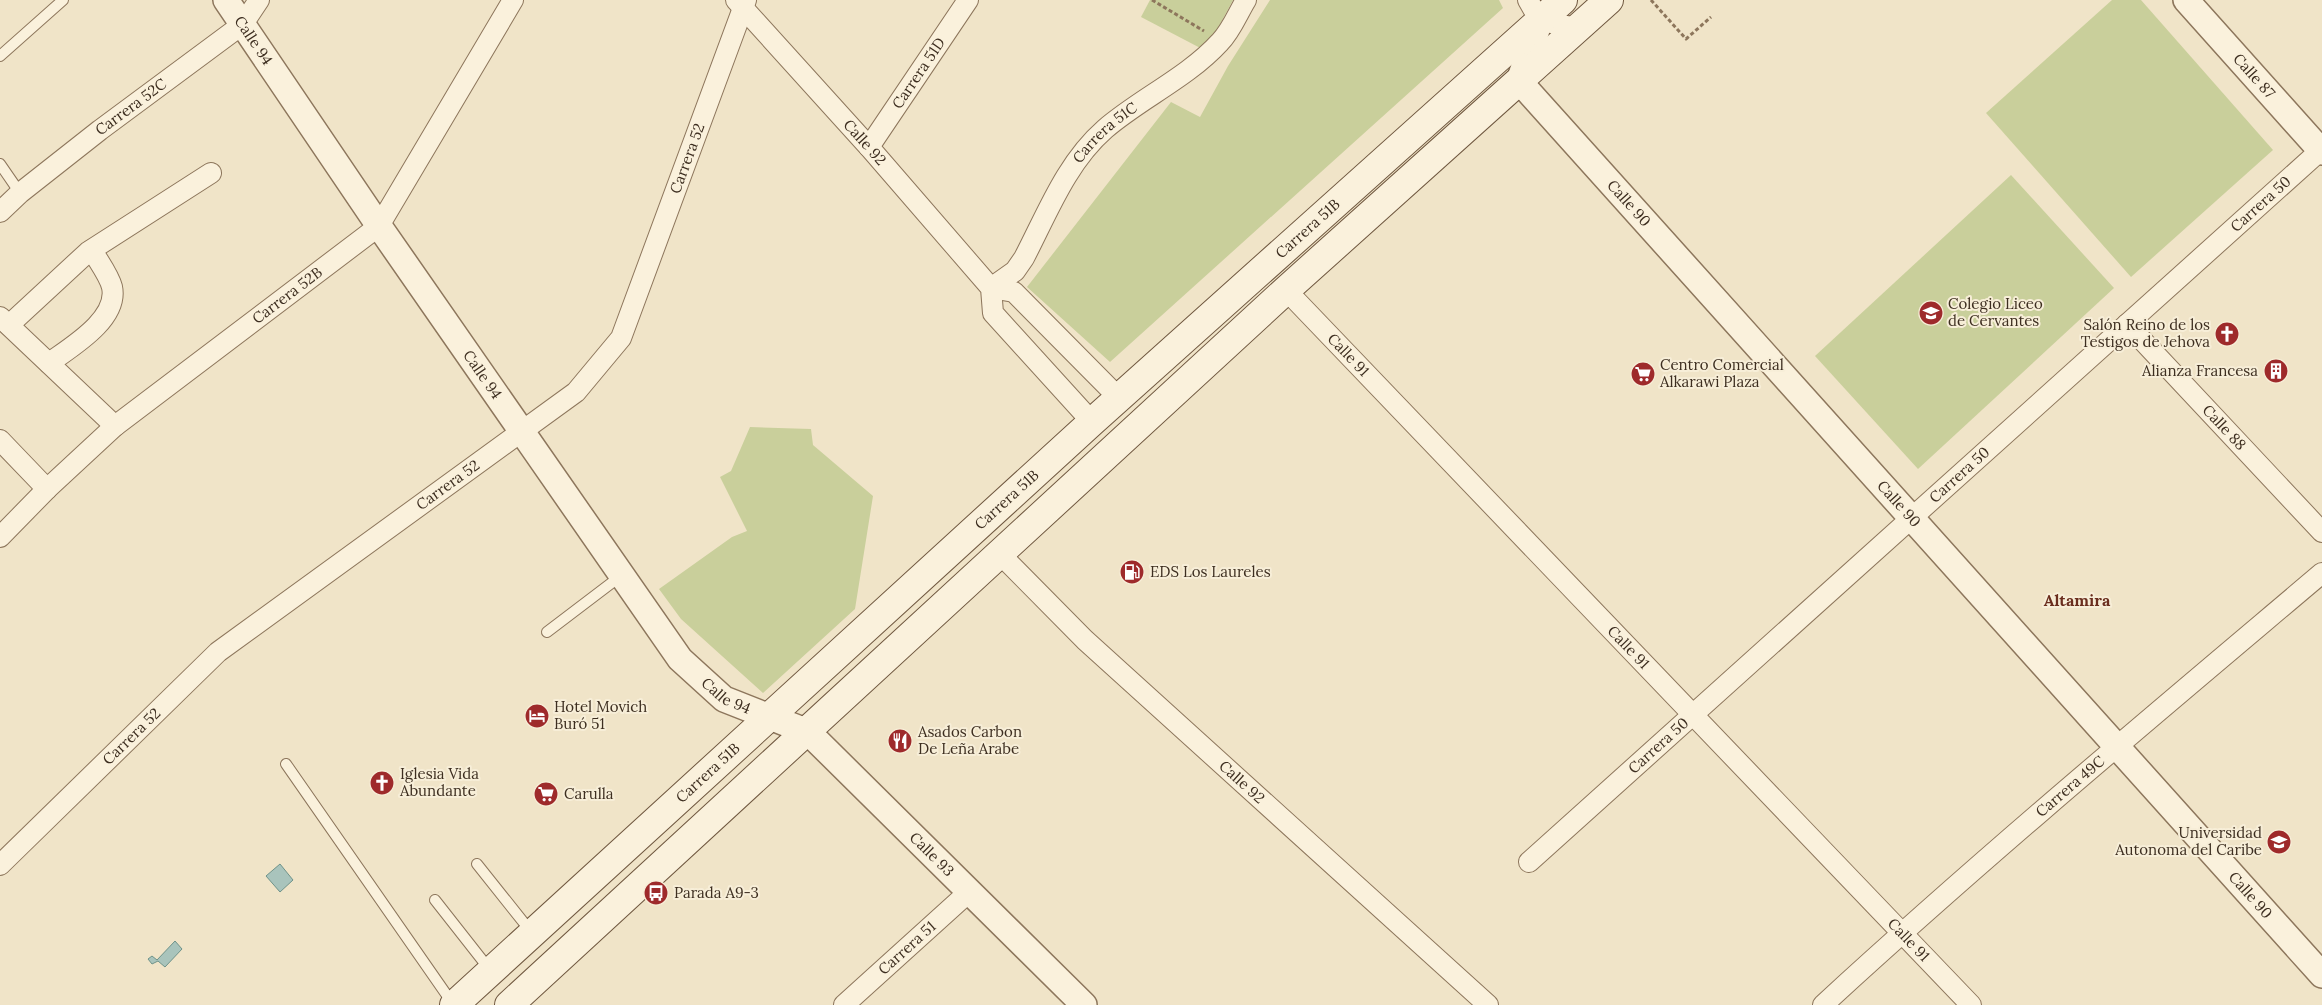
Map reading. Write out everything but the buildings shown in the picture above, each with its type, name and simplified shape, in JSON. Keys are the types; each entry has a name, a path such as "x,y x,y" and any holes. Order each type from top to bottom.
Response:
{"main road":[{"name":"Carrera 51B","path":"454,1005 1119,398 1534,11 1563,0"},
{"path":"509,1005 808,732 999,553 1286,290 1609,0"}],"street":[{"name":"Calle 94","path":"226,0 379,226 680,659 724,699 770,717"},
{"name":"Carrera 52C","path":"0,212 20,193 100,130 243,24 259,0"},
{"name":"Carrera 52B","path":"0,538 47,489 115,426 379,226 513,0"},
{"name":"Carrera 51D","path":"869,147 968,0"},
{"name":"Carrera 51C","path":"991,288 1015,271 1069,170 1103,131 1146,97 1194,67 1222,41 1246,0"},
{"name":"Calle 87","path":"2186,0 2321,150"},
{"name":"Calle 92","path":"741,2 991,288"},
{"name":"Carrera 52","path":"0,865 218,652 576,392 622,338 741,2"},
{"path":"1519,81 1534,11 1578,28"},
{"name":"Calle 90","path":"1519,81 2322,975"},
{"name":"Carrera 50","path":"1529,862 2321,150"},
{"path":"115,426 4,321 92,250 211,173"},
{"path":"48,363 83,337 104,318 112,304 112,287 92,250"},
{"path":"1092,422 993,313 991,288 1014,292 1119,398"},
{"name":"Calle 91","path":"1286,290 1971,1005"},
{"name":"Calle 88","path":"2127,324 2322,532"},
{"path":"0,440 47,489"},
{"name":"Calle 92","path":"999,553 1085,640 1488,1005"},
{"name":"Carrera 49C","path":"1823,1005 1902,932 2117,746 2322,573"},
{"name":"Calle 93","path":"770,717 808,732 1084,1005"},
{"name":"Carrera 51","path":"844,1005 970,891"}],"lane":[{"path":"0,56 63,0"},
{"path":"0,164 20,193"},
{"path":"547,632 622,574"},
{"path":"286,764 454,1005"},
{"path":"477,864 532,934"},
{"path":"435,900 491,972"}],"path":[{"path":"1152,0 1222,41"},
{"path":"1651,0 1686,39 1711,17"}],"green space":[{"path":"1150,0 1233,0 1206,51 1141,17"},
{"path":"1270,0 1499,0 1503,8 1110,362 1027,287 1171,102 1200,117 1228,66"},
{"path":"2112,0 2141,0 2273,150 2131,277 1986,113"},
{"path":"2011,175 2114,288 1918,469 1815,356"},
{"path":"750,427 811,429 813,445 873,496 855,609 763,693 681,619 659,589 732,537 747,531 720,477 731,471"}],"water":[{"path":"280,864 293,880 280,892 266,876"},
{"path":"175,941 182,949 165,967 158,961 152,964 148,959 152,956 157,960"}],"place":[{"name":"Colegio Liceo de Cervantes","path":"1931,313"},
{"name":"Salón Reino de los Testigos de Jehova","path":"2227,334"},
{"name":"Alianza Francesa","path":"2276,371"},
{"name":"Centro Comercial Alkarawi Plaza","path":"1643,374"},
{"name":"EDS Los Laureles","path":"1132,572"},
{"name":"Hotel Movich Buró 51","path":"537,716"},
{"name":"Asados Carbon De Leña Arabe","path":"900,741"},
{"name":"Iglesia Vida Abundante","path":"382,783"},
{"name":"Carulla","path":"546,794"},
{"name":"Universidad Autonoma del Caribe","path":"2279,842"},
{"name":"Parada A9-3","path":"656,893"}],"district":[{"name":"Altamira","path":"2077,600"}]}
